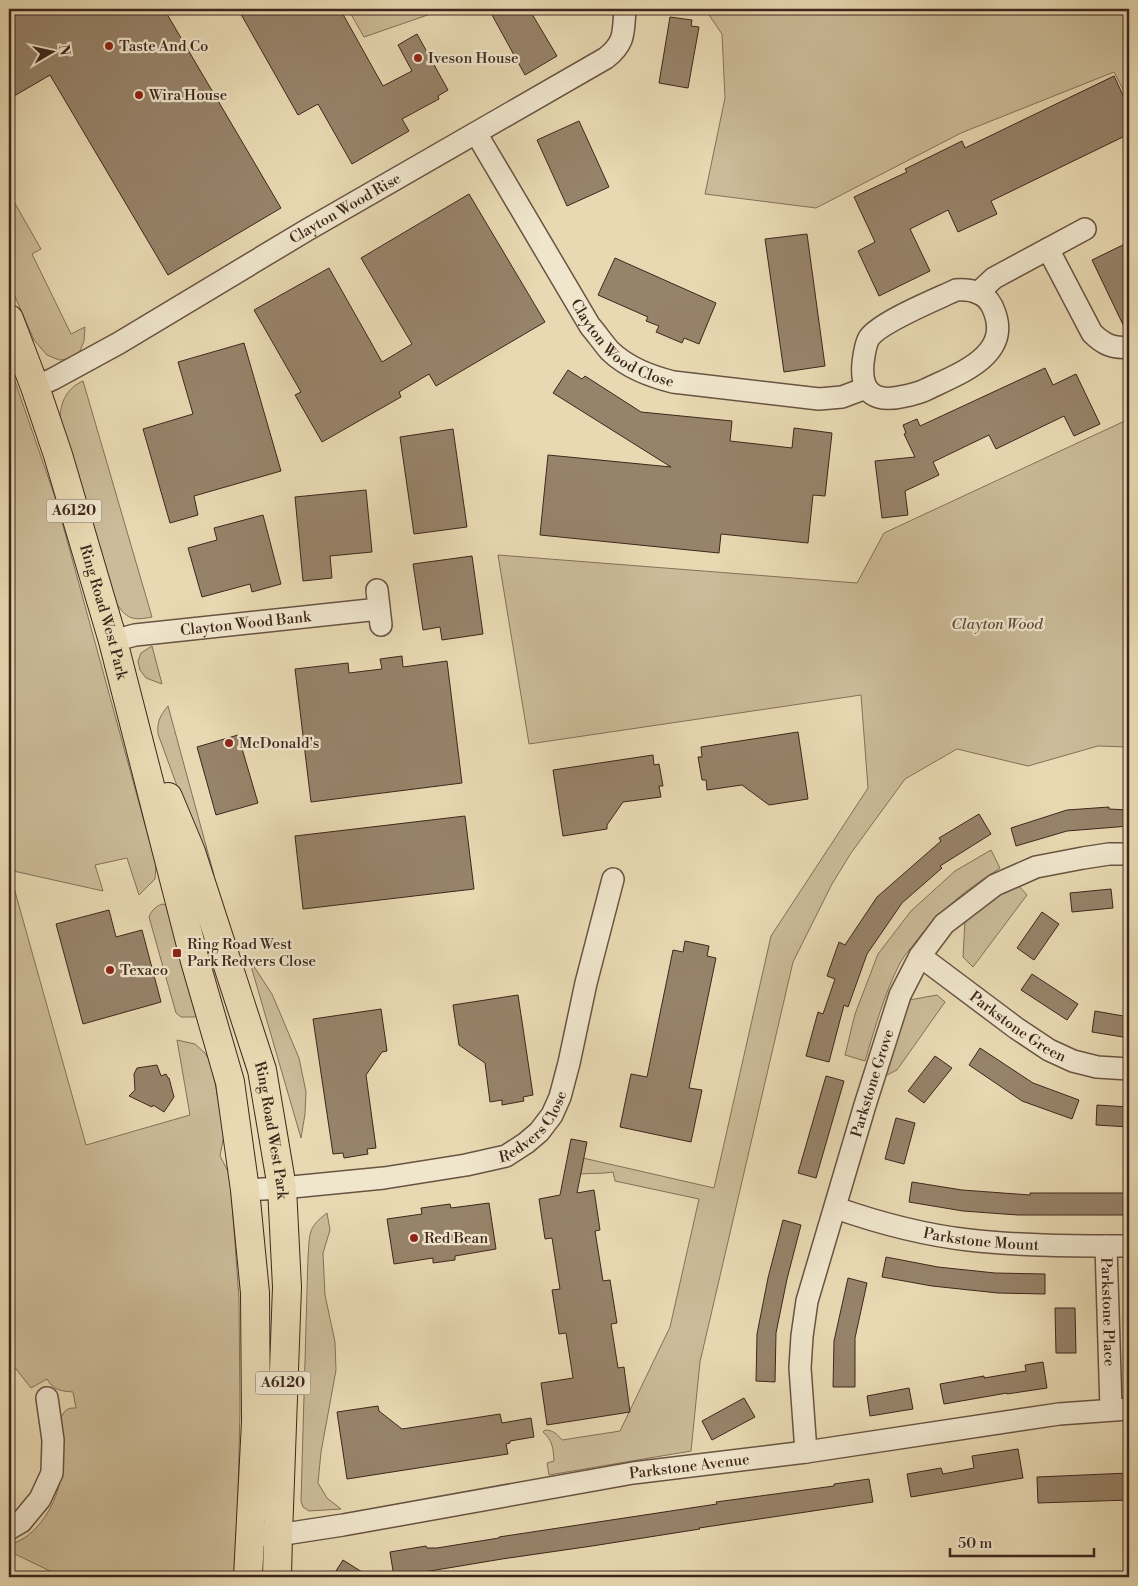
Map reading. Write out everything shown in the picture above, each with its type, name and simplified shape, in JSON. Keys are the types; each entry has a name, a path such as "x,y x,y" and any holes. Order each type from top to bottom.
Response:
{"highway":[{"name":"Ring Road West Park","path":"9,319 58,455 113,641 195,962 230,1082 246,1190 255,1293 256,1422 264,1535 277,1577"},
{"name":"Ring Road West Park","path":"130,706 191,852 262,1070 282,1188 287,1287 264,1535 248,1577"}],"street":[{"name":"Clayton Wood Rise","path":"35,387 54,379 119,343 307,230 606,58 620,44 623,34 625,9"},
{"name":"Clayton Wood Close","path":"476,134 590,326 611,352 632,367 650,376 673,382 819,399 842,397 866,388"},
{"path":"978,293 994,278 1085,229"},
{"path":"1048,249 1092,333 1100,341 1110,346 1129,347"},
{"path":"956,290 978,293 989,302 996,315 997,332 993,346 982,360 972,367 919,393 896,398 883,399 874,397 866,388 862,374 864,352 869,338 879,328 956,290"},
{"name":"Clayton Wood Bank","path":"113,641 135,635 379,608"},
{"name":"Parkstone Grove","path":"806,1452 800,1368 802,1336 808,1300 865,1105 900,995 920,956 944,924 995,885 1036,867 1109,854 1129,854"},
{"name":"Redvers Close","path":"246,1190 384,1178 466,1165 506,1156 526,1144 539,1132 552,1115 560,1097 586,984 613,880"},
{"name":"Parkstone Green","path":"920,956 1016,1028 1049,1050 1073,1061 1097,1067 1129,1069"},
{"name":"Parkstone Mount","path":"836,1208 871,1221 968,1240 1007,1243 1129,1246"},
{"name":"Parkstone Place","path":"1106,1246 1120,1409"},
{"path":"9,1529 21,1522 40,1499 52,1473 53,1440 47,1398"},
{"name":"Parkstone Avenue","path":"264,1535 480,1501 633,1473 806,1452 1059,1414 1120,1409"}],"green space":[{"path":"348,9 445,9 364,37"},
{"path":"705,9 1129,9 1129,101 1114,72 961,133 816,208 705,194 725,98 722,34"},
{"path":"9,193 41,249 32,254 71,334 85,327 84,341 80,351 73,359 59,360 47,355 34,340 9,283"},
{"path":"9,364 56,500 156,865 155,879 139,895 127,858 95,865 103,891 9,870"},
{"path":"83,381 152,617 139,619 130,617 123,612 115,601 60,420 61,407 66,396 77,384"},
{"name":"Clayton Wood","path":"1129,419 1129,747 1098,746 1028,766 957,749 905,779 851,853 832,884 793,962 700,1362 691,1451 549,1475 547,1463 554,1461 554,1456 551,1442 543,1432 545,1430 555,1433 562,1440 620,1431 670,1327 699,1199 615,1181 613,1172 580,1174 583,1158 714,1188 771,936 868,788 861,695 529,744 498,555 857,583 884,533"},
{"path":"152,646 162,684 146,678 140,670 138,661 141,653"},
{"path":"168,706 214,875 210,876 158,734 160,719"},
{"path":"991,850 1000,868 964,893 943,911 923,932 900,963 876,1024 865,1061 845,1055 855,1014 878,954 911,911 955,871"},
{"path":"9,870 86,1145 190,1115 177,1040 195,1044 205,1053 212,1065 224,1135 220,1156 230,1175 239,1298 240,1409 235,1577 62,1577 9,1551 9,1546 26,1537 39,1525 54,1501 61,1475 60,1421 68,1409 76,1408 73,1392 57,1389 47,1379 31,1388 9,1360"},
{"path":"1017,884 1027,895 973,967 963,957 965,920 994,897"},
{"path":"167,905 199,1013 195,1017 181,1017 176,1013 149,917 157,906"},
{"path":"249,959 272,994 299,1058 306,1092 301,1138"},
{"path":"937,995 945,1002 897,1070 885,1076 909,1000"},
{"path":"327,1213 330,1230 323,1253 325,1295 335,1342 336,1370 321,1452 318,1483 327,1498 341,1509 309,1511 303,1507 301,1501 308,1257 313,1227"}],"building":[{"name":"Wira House","path":"9,9 164,9 281,208 168,275 50,75 9,99"},
{"path":"238,9 340,9 383,86 412,71 398,45 417,34 448,90 438,96 439,99 402,119 409,131 352,164 318,104 298,115"},
{"path":"503,9 529,9 557,56 525,75 492,15"},
{"path":"670,17 692,20 691,26 699,27 688,88 659,83"},
{"path":"1114,76 1129,108 1129,134 991,201 997,214 958,232 948,210 910,229 930,271 879,296 858,251 875,242 854,197 907,172 905,169 962,141 965,148"},
{"path":"579,121 609,187 567,206 537,140"},
{"path":"469,194 545,322 436,386 429,374 399,392 401,397 322,442 295,395 301,392 254,310 329,268 382,362 412,344 361,258"},
{"path":"807,234 825,366 784,372 765,239"},
{"path":"1129,242 1129,335 1128,335 1092,260"},
{"path":"615,258 716,303 699,344 684,338 682,343 656,332 659,326 646,321 648,317 598,295"},
{"path":"244,343 281,471 194,496 198,515 170,523 143,429 193,414 178,362"},
{"path":"1045,368 1053,385 1076,374 1100,424 1074,436 1064,416 996,449 989,435 933,462 939,475 905,491 908,515 882,518 875,461 915,457 904,434 906,433 903,425 917,419 920,426"},
{"path":"568,370 582,379 585,376 641,412 732,421 730,441 792,448 794,428 832,433 825,496 813,495 808,543 721,534 719,553 540,535 548,455 671,467 553,393"},
{"path":"453,429 467,527 414,534 400,437"},
{"path":"366,490 372,552 330,556 332,578 303,581 295,497"},
{"path":"263,515 281,584 252,592 250,584 202,597 188,548 217,540 214,528"},
{"path":"472,556 483,634 442,640 440,627 423,630 413,564"},
{"path":"402,656 403,667 447,661 462,783 311,802 295,669 348,663 349,673 382,669 380,659"},
{"path":"798,732 808,799 769,805 742,785 707,790 706,780 702,780 698,757 702,757 701,747"},
{"path":"238,735 258,803 216,815 197,747"},
{"path":"653,755 654,765 659,764 663,786 659,786 661,797 623,802 607,825 607,829 563,836 553,770"},
{"path":"1109,807 1109,809 1129,810 1129,826 1067,831 1016,846 1011,828 1067,810"},
{"path":"979,814 991,834 940,866 942,868 902,903 867,954 848,1007 844,1005 829,1062 806,1056 818,1012 823,1014 835,979 827,976 839,942 845,945 877,897 941,841 939,838"},
{"path":"465,816 474,889 303,909 295,836"},
{"path":"1111,889 1113,908 1072,912 1070,893"},
{"name":"Texaco","path":"109,910 116,937 142,930 161,1002 83,1024 56,924"},
{"path":"1042,912 1059,924 1034,960 1017,948"},
{"path":"685,941 709,946 707,956 716,958 689,1088 702,1090 691,1142 620,1127 631,1074 647,1077 673,950 683,952"},
{"path":"1032,974 1078,1004 1067,1020 1021,990"},
{"path":"518,995 533,1095 523,1097 524,1101 502,1105 502,1100 490,1102 485,1063 459,1045 453,1005"},
{"path":"381,1009 387,1051 382,1052 366,1075 376,1148 367,1149 368,1154 344,1158 343,1153 333,1154 313,1019"},
{"path":"1095,1011 1129,1017 1129,1038 1092,1032"},
{"path":"980,1048 1033,1083 1079,1100 1072,1119 1022,1101 969,1065"},
{"path":"935,1056 952,1068 924,1103 908,1091"},
{"path":"157,1065 161,1076 166,1074 169,1078 174,1097 164,1112 153,1105 152,1107 129,1096 135,1090 134,1074 137,1068"},
{"path":"826,1076 844,1081 816,1178 798,1173"},
{"path":"1097,1105 1129,1107 1129,1127 1096,1125"},
{"path":"896,1118 915,1123 904,1164 885,1159"},
{"path":"571,1139 587,1142 577,1193 594,1190 600,1230 595,1231 603,1281 610,1280 617,1323 611,1324 618,1368 624,1367 630,1412 547,1425 541,1383 573,1378 566,1333 559,1334 552,1290 560,1289 552,1238 545,1239 539,1199 560,1195"},
{"path":"912,1182 962,1190 1030,1195 1030,1193 1129,1193 1129,1215 1018,1215 963,1211 909,1202"},
{"path":"489,1203 496,1249 455,1256 455,1260 433,1263 433,1258 394,1264 387,1219 422,1214 421,1208 450,1204 451,1208"},
{"path":"783,1220 801,1225 776,1333 775,1382 756,1381 757,1334 768,1278"},
{"path":"886,1257 938,1267 995,1273 1045,1274 1045,1294 998,1293 932,1286 882,1277"},
{"path":"848,1278 867,1283 855,1338 855,1387 833,1387 834,1341"},
{"path":"1055,1308 1075,1308 1076,1353 1056,1353"},
{"path":"1043,1362 1047,1388 944,1404 940,1384 1026,1371 1025,1365"},
{"path":"909,1388 913,1409 870,1416 867,1396"},
{"path":"744,1398 755,1417 712,1440 702,1421"},
{"path":"378,1406 379,1411 402,1429 500,1414 502,1423 531,1418 534,1437 510,1441 510,1443 506,1444 508,1454 347,1479 337,1412"},
{"path":"1018,1449 1023,1478 911,1497 907,1474 941,1468 943,1474 974,1468 972,1456"},
{"path":"1129,1473 1129,1500 1038,1503 1037,1477"},
{"path":"869,1479 873,1502 394,1577 390,1552 426,1546 427,1548 437,1548"},
{"path":"343,1560 370,1577 332,1577"}],"place":[{"name":"Taste And Co","path":"109,46"},
{"name":"Iveson House","path":"418,58"},
{"name":"Wira House","path":"139,95"},
{"name":"McDonald's","path":"229,743"},
{"name":"Ring Road West Park Redvers Close","path":"177,953"},
{"name":"Texaco","path":"110,970"},
{"name":"Red Bean","path":"414,1238"}]}
